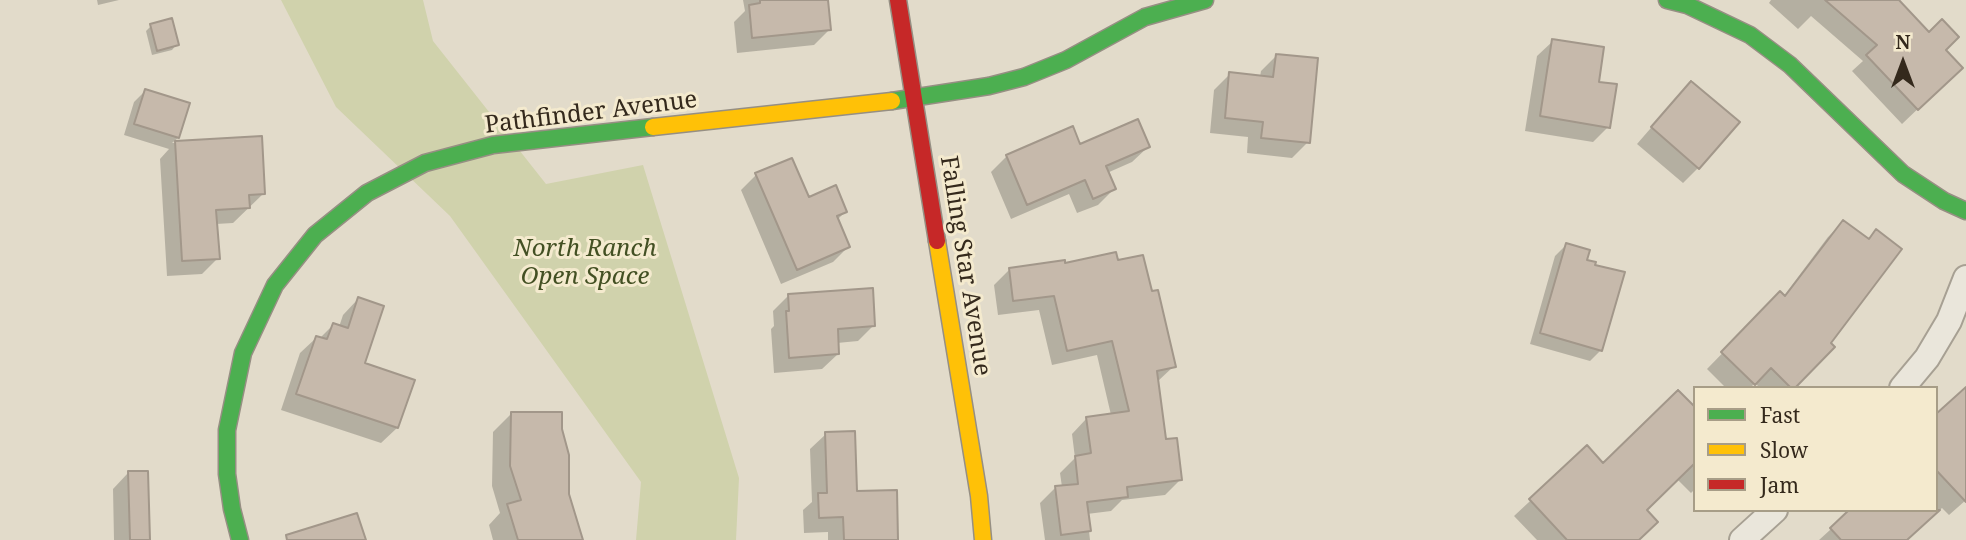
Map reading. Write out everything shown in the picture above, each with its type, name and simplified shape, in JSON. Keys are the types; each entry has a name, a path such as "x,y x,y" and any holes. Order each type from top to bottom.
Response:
{"street":[{"name":"Falling Star Avenue","path":"898,0 979,496 983,540"},
{"name":"Pathfinder Avenue","path":"240,540 227,474 228,430 243,353 275,285 315,235 367,193 425,163 493,145 915,98 989,86 1024,77 1066,60 1145,17 1205,0"},
{"path":"1667,0 1687,5 1750,35 1790,65 1903,174 1944,201 1966,211"},
{"path":"1904,386 1927,358 1949,321 1966,278"},
{"path":"1742,540 1773,512"}],"green space":[{"name":"North Ranch Open Space","path":"281,0 423,0 433,41 546,184 643,165 739,478 736,540 636,540 641,482 450,216 336,107"}],"building":[{"path":"760,0 828,0 831,30 752,38 749,5 760,3"},
{"path":"1825,0 1899,0 1929,32 1942,19 1959,37 1946,50 1963,68 1918,110 1866,55 1877,45"},
{"path":"172,18 179,45 157,51 150,24"},
{"path":"1552,39 1604,47 1599,82 1617,84 1610,128 1540,116"},
{"path":"1276,54 1318,58 1310,143 1261,138 1263,122 1225,118 1229,72 1273,77"},
{"path":"1691,81 1740,122 1699,169 1651,127"},
{"path":"145,89 190,103 179,138 134,124"},
{"path":"1138,119 1150,147 1106,166 1116,189 1093,199 1085,180 1027,205 1006,155 1073,126 1080,144"},
{"path":"262,136 265,194 249,195 250,208 216,210 220,259 182,261 175,141"},
{"path":"792,158 809,197 836,185 847,212 837,216 850,247 797,270 755,173"},
{"path":"1843,220 1869,239 1876,229 1902,249 1831,343 1835,347 1797,386 1789,386 1771,368 1755,385 1721,352 1780,291 1785,296"},
{"path":"1566,243 1590,250 1587,260 1596,262 1595,265 1625,272 1602,351 1540,333"},
{"path":"1116,252 1118,260 1143,255 1152,291 1158,290 1176,367 1157,371 1166,439 1177,438 1182,480 1127,487 1128,497 1087,502 1091,531 1061,535 1055,486 1078,484 1075,456 1091,453 1086,417 1129,411 1112,341 1067,351 1054,296 1013,301 1009,268 1065,260 1065,263"},
{"path":"873,288 875,326 838,329 839,354 789,358 786,311 789,311 788,294"},
{"path":"358,297 384,306 365,363 415,380 398,428 296,394 316,336 327,339 333,323 348,328"},
{"path":"1966,387 1966,502 1938,472 1938,412"},
{"path":"1678,390 1693,405 1693,465 1647,510 1658,522 1639,540 1567,540 1529,499 1587,445 1603,463"},
{"path":"511,412 562,412 562,429 569,455 569,494 583,540 518,540 507,504 521,500 510,466"},
{"path":"855,431 857,491 897,490 898,540 844,540 843,517 819,518 818,493 827,493 825,432"},
{"path":"128,471 148,471 150,540 130,540"},
{"path":"1847,512 1938,512 1907,540 1841,540 1830,528"},
{"path":"357,513 366,540 287,540 286,535"}],"traffic: fast":[{"path":"892,101 989,86 1024,77 1066,60 1145,17 1205,0"},
{"path":"1667,0 1687,5 1750,35 1790,65 1903,174 1944,201 1966,211"},
{"path":"240,540 227,474 227,430 243,353 275,285 315,235 367,193 425,163 493,145 653,127"}],"traffic: slow":[{"path":"653,127 892,101"},
{"path":"937,241 979,496 983,540"}],"traffic: jam":[{"path":"898,0 937,241"}]}
